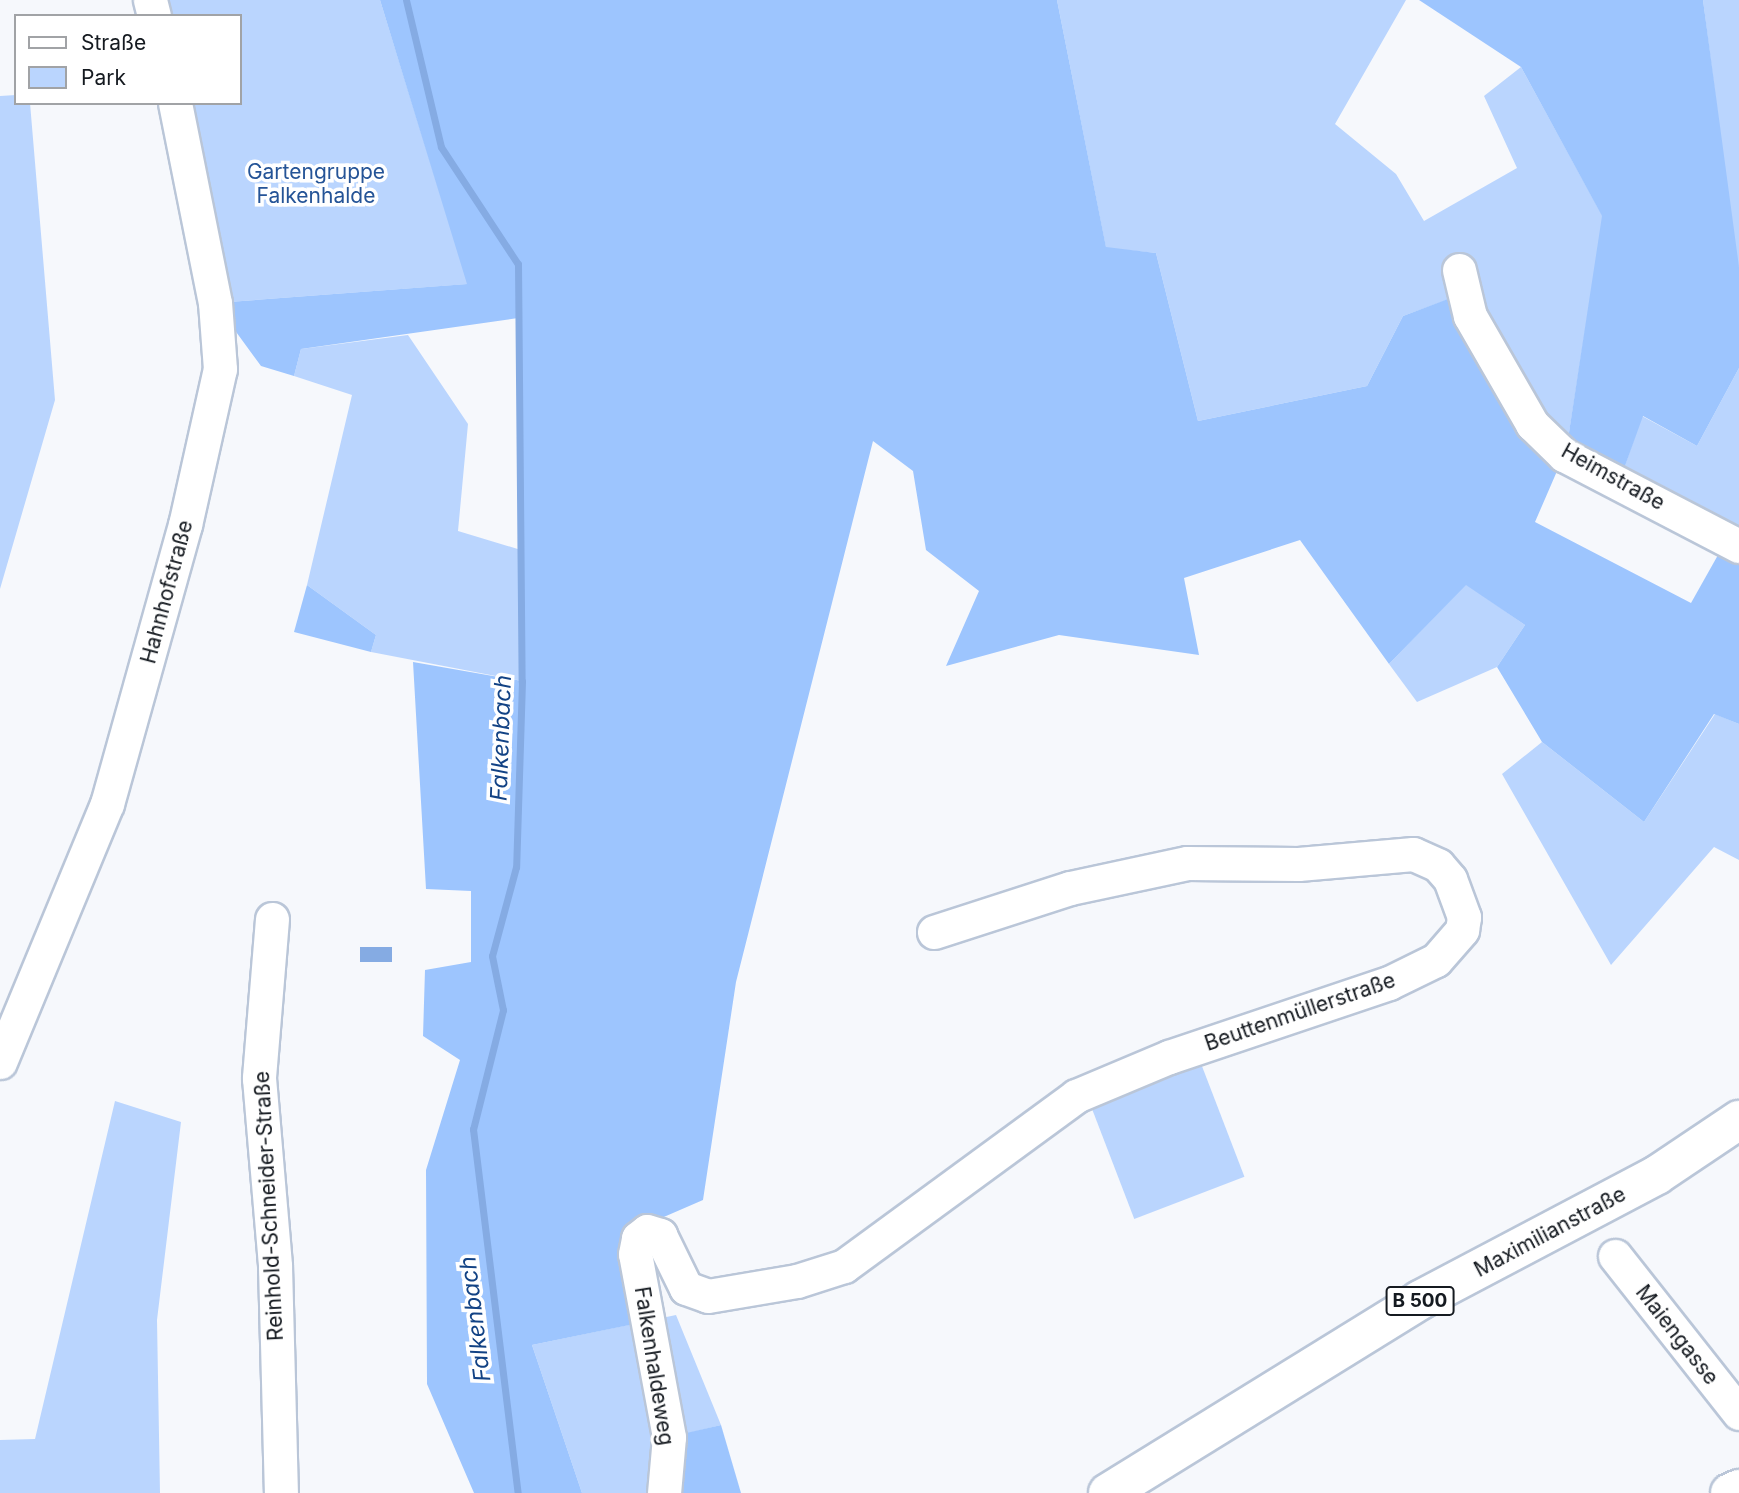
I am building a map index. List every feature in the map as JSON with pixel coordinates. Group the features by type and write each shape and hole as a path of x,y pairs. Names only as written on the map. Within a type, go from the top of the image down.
{"main road":[{"name":"Maximilianstraße","path":"1108,1493 1420,1300 1657,1175 1739,1120"},
{"path":"1730,1493 1739,1489"}],"street":[{"name":"Hahnhofstraße","path":"0,1062 107,804 186,524 220,369 215,303 175,105"},
{"name":"Heimstraße","path":"1459,270 1470,316 1532,424 1564,455 1739,546"},
{"name":"Beuttenmüllerstraße","path":"638,1238 647,1231 660,1235 686,1288 708,1296 796,1281 844,1266 1076,1096 1169,1057 1389,983 1436,960 1462,930 1464,917 1450,879 1438,865 1413,855 1298,864 1187,863 1070,888 934,932"},
{"name":"Reinhold-Schneider-Straße","path":"272,919 258,1078 275,1266 281,1493"},
{"name":"Falkenhaldeweg","path":"638,1238 635,1255 669,1437 664,1493"},
{"name":"Maiengasse","path":"1615,1256 1739,1413"}],"green space":[{"name":"Gartengruppe Falkenhalde","path":"150,0 380,0 468,284 215,303 175,105 242,105 242,14 154,14"},
{"path":"1057,0 1406,0 1335,124 1396,174 1424,221 1517,168 1484,96 1521,67 1603,217 1566,452 1474,290 1403,316 1367,386 1198,421 1156,253 1106,248"},
{"path":"1703,0 1739,0 1739,267 1737,265"},
{"path":"14,95 14,105 30,105 55,400 0,589 0,96"},
{"path":"408,335 468,424 458,531 521,550 522,681 371,652 376,635 307,585 352,395 294,376 301,349"},
{"path":"1739,368 1739,536 1621,477 1642,416 1697,446"},
{"path":"1466,584 1525,625 1497,667 1417,702 1389,664"},
{"path":"1715,714 1739,724 1739,860 1714,847 1611,965 1502,774 1542,742 1644,822"},
{"path":"1200,1061 1244,1177 1134,1219 1090,1103"},
{"path":"115,1101 181,1122 157,1320 160,1493 0,1493 0,1440 35,1439"},
{"path":"676,1315 721,1425 669,1438 683,1493 582,1493 532,1345"}],"shaded area":[{"path":"380,0 1057,0 1106,247 1156,253 1198,421 1367,386 1403,316 1448,299 1525,442 1564,455 1535,522 1691,603 1727,539 1739,548 1739,724 1714,714 1644,822 1542,742 1497,667 1525,625 1466,585 1389,664 1300,540 1184,578 1199,655 1059,635 946,666 979,591 926,550 913,471 873,441 736,982 703,1200 643,1226 644,1322 532,1345 582,1493 474,1493 427,1384 426,1170 460,1060 423,1036 425,970 471,962 471,891 426,889 413,662 522,681 518,318 301,349 294,376 261,366 215,303 467,284"},
{"path":"1419,0 1703,0 1739,267 1739,368 1697,446 1643,416 1621,477 1566,452 1602,216 1521,67"},
{"path":"307,585 376,635 371,652 294,632"},
{"path":"360,947 392,947 392,962 360,962"},
{"path":"721,1425 741,1493 683,1493 669,1437"}],"waterway":[{"name":"Falkenbach","path":"406,0 441,147 518,264 522,681 516,867 492,956 503,1010 473,1129 518,1493"}]}
